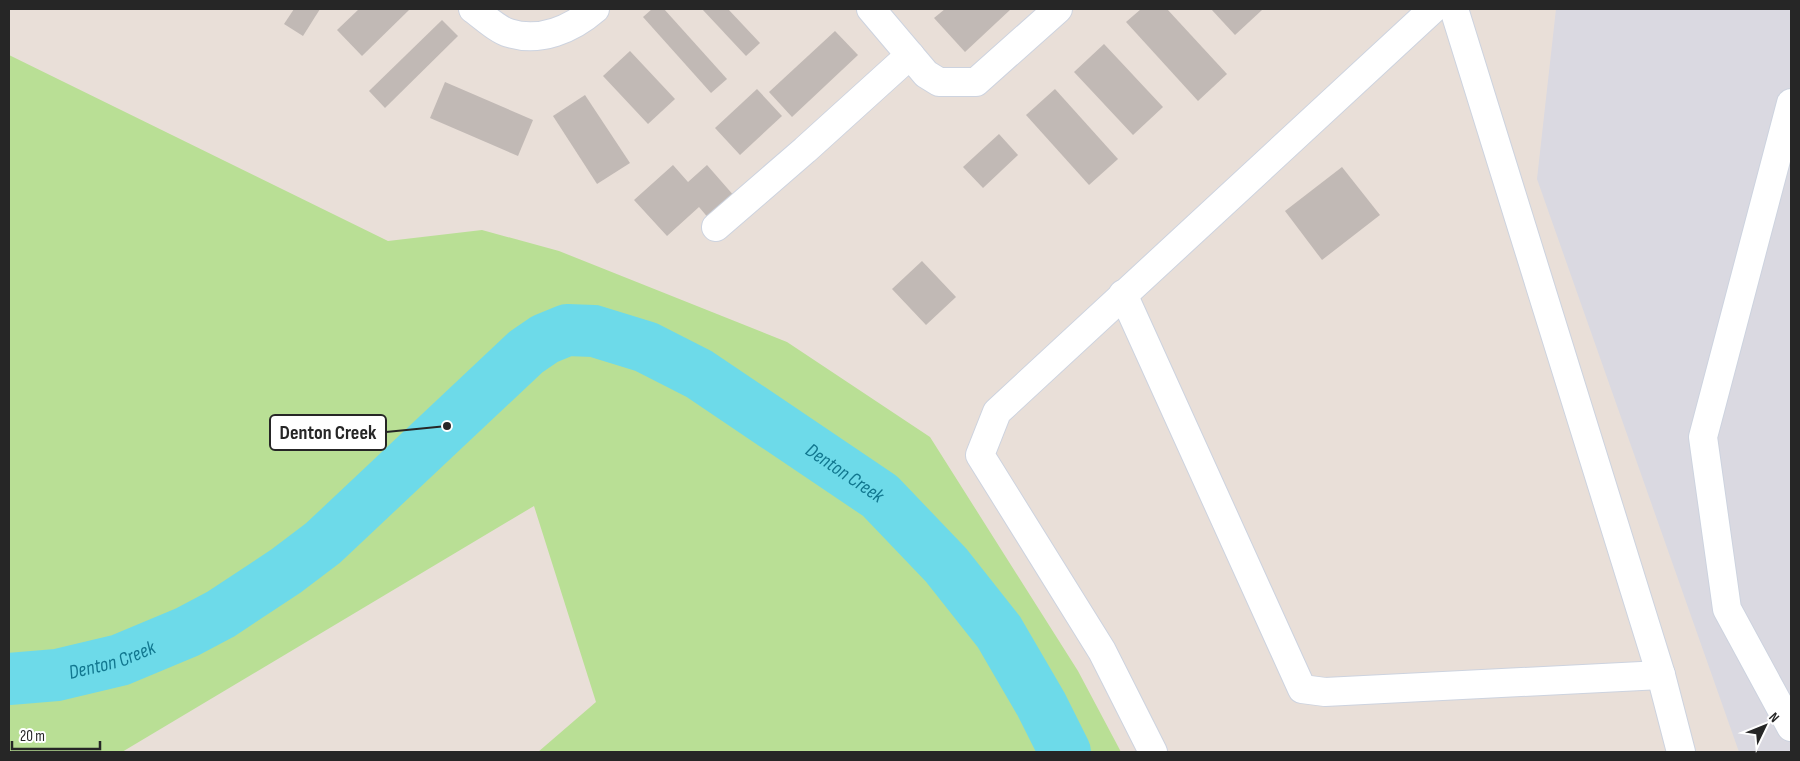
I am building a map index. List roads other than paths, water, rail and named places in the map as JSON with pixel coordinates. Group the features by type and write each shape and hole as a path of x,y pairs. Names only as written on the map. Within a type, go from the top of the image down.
{"street":[{"path":"473,9 507,33 527,37 554,34 584,18 595,9"},
{"path":"871,9 926,74 939,82 976,82 1058,9"},
{"path":"1153,752 1102,651 980,454 997,412 1433,9"},
{"path":"1454,9 1661,675 1681,752"},
{"path":"716,227 910,55"},
{"path":"1791,103 1703,437 1727,609 1791,727"},
{"path":"1123,294 1302,689 1325,692 1661,675"}],"waterway":[{"name":"Denton Creek","path":"9,679 57,675 120,660 187,632 221,614 286,571 323,543 526,352 545,339 567,330 594,331 646,347 699,374 880,496 946,565 999,632 1041,704 1065,752"}],"place":[{"name":"Denton Creek","path":"447,426"}]}
